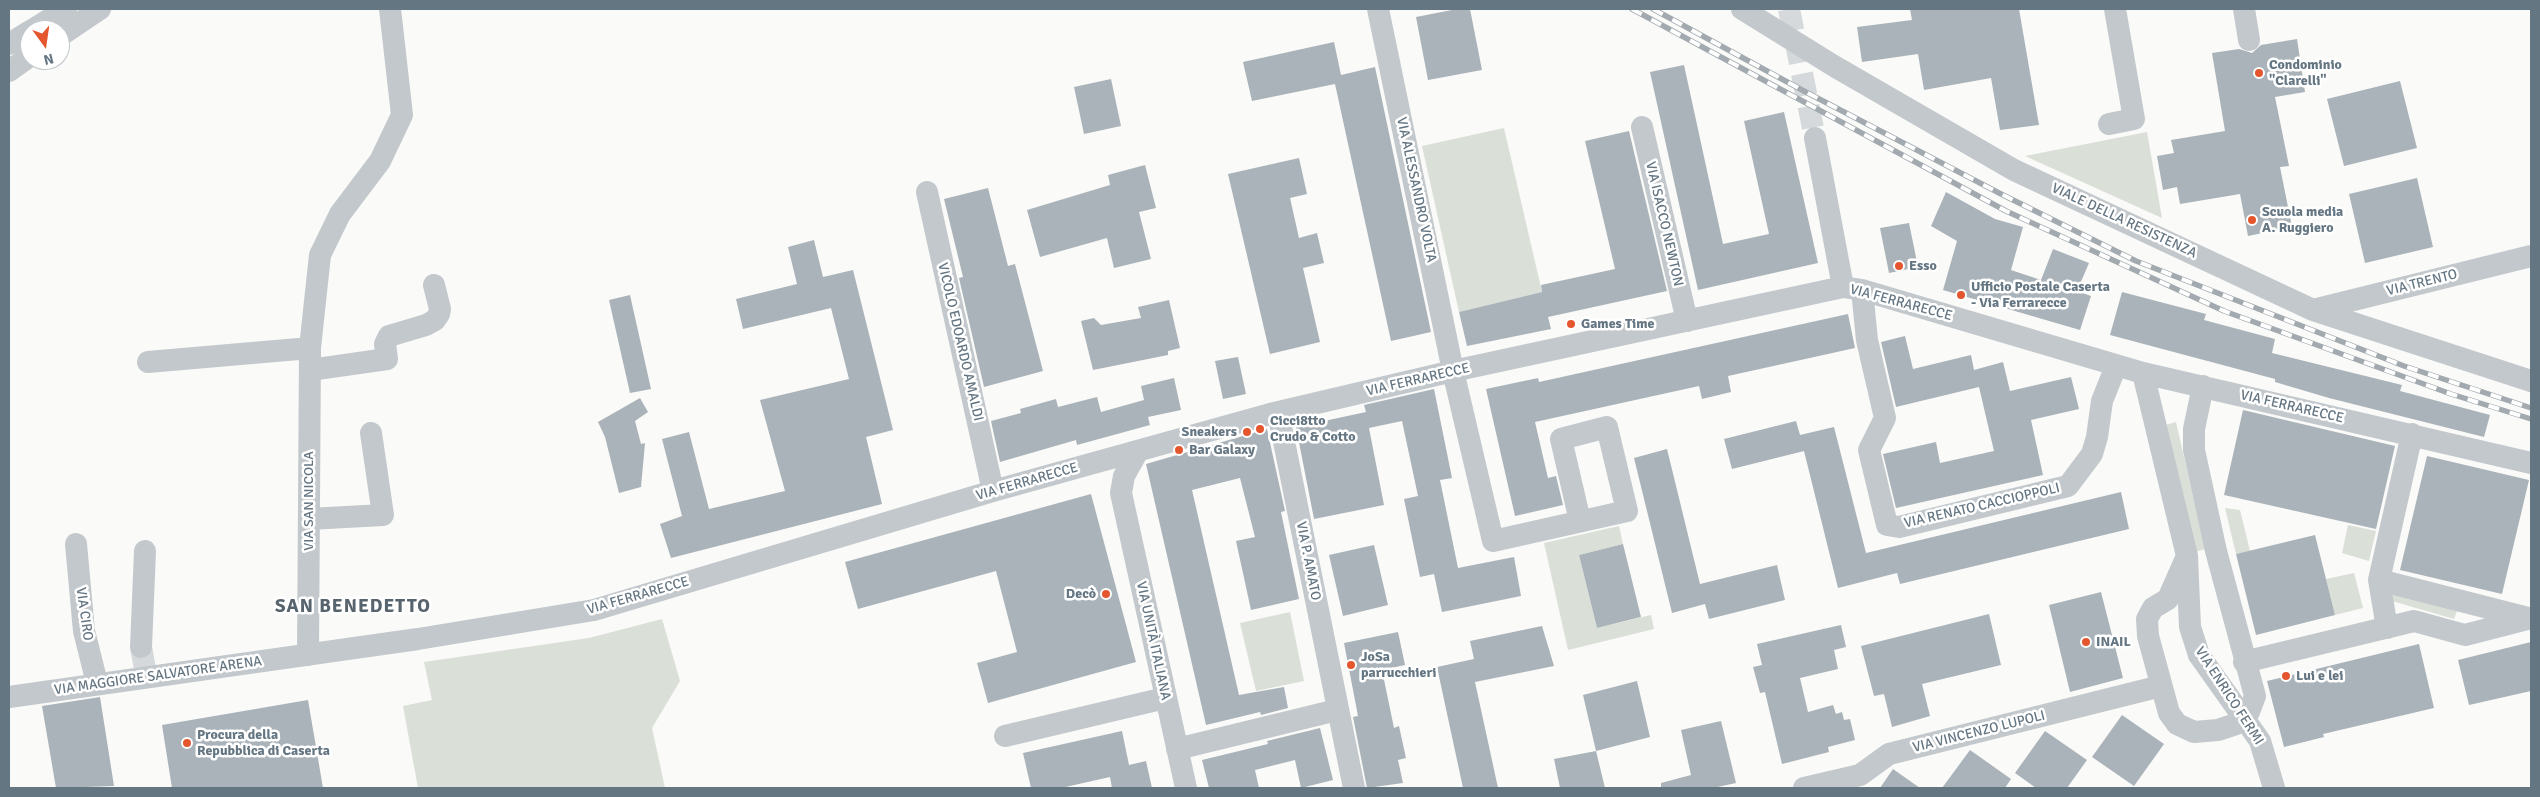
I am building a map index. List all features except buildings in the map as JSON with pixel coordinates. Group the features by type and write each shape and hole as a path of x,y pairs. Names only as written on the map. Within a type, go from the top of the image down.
{"street":[{"path":"48,20 66,9"},
{"path":"70,29 100,9"},
{"name":"VIA SAN NICOLA","path":"308,655 310,348 320,256 340,214 380,161 402,115 390,9"},
{"name":"VIA ALESSANDRO VOLTA","path":"1378,9 1453,371 1493,541 1580,522"},
{"name":"VIALE DELLA RESISTENZA","path":"1742,9 1834,66 2014,170 2313,310 2531,381"},
{"path":"2110,124 2134,119 2115,9"},
{"path":"2244,9 2249,40"},
{"path":"9,44 20,38"},
{"path":"9,71 20,63"},
{"name":"VIA ISACCO NEWTON","path":"1642,127 1687,321"},
{"path":"1816,138 1852,288"},
{"name":"VICOLO EDOARDO AMALDI","path":"927,192 993,491"},
{"name":"VIA TRENTO","path":"2313,310 2531,256"},
{"path":"310,370 387,359 385,344 389,336 426,325 435,320 440,309 434,285"},
{"name":"VIA FERRARECCE","path":"308,655 594,610 993,491 1278,412 1453,371 1852,288 2143,373 2531,463"},
{"name":"VIA RENATO CACCIOPPOLI","path":"1852,288 1867,340 1885,418 1869,450 1887,525 1899,527 2068,486 2092,454 2097,437 2102,401 2116,366"},
{"path":"148,362 310,348"},
{"name":"VIA ENRICO FERMI","path":"2143,373 2187,556 2190,627 2199,655 2260,742 2274,788"},
{"path":"2203,386 2194,429 2194,450 2216,551 2254,696 2249,712 2236,724 2218,730 2194,732 2177,724 2169,713 2148,636 2147,619 2154,608 2168,599 2187,556 2195,561 2202,561 2216,551"},
{"name":"VIA P. AMATO","path":"1278,412 1354,788"},
{"path":"309,519 383,515 371,433"},
{"path":"2387,628 2380,580 2412,434"},
{"name":"VIA UNITÀ ITALIANA","path":"1138,451 1124,476 1121,493 1186,788"},
{"path":"1086,465 1103,474 1121,493"},
{"name":"VIA CIRO","path":"76,544 84,631 97,683"},
{"path":"144,665 145,551"},
{"name":"VIA ENRICO FERMI","path":"2190,603 2216,551"},
{"path":"2380,580 2531,618"},
{"path":"2168,599 2181,610 2190,627"},
{"path":"2244,662 2414,622 2465,635 2531,618"},
{"name":"VIA MAGGIORE SALVATORE ARENA","path":"9,698 97,683 144,665 308,655"},
{"name":"VIA VINCENZO LUPOLI","path":"1804,788 1860,775 1889,754 2161,686"},
{"path":"1005,736 1165,698"},
{"path":"1177,749 1338,710"}],"shaded area":[{"path":"1504,128 1542,292 1459,312 1422,146"},
{"path":"2147,132 2162,218 2025,156"},
{"path":"2176,422 2205,549 2195,552 2165,425"},
{"path":"2225,508 2240,510 2250,551 2236,554"},
{"path":"2348,525 2376,531 2369,561 2342,553"},
{"path":"1619,526 1623,544 1579,555 1597,628 1651,615 1654,629 1568,650 1544,543"},
{"path":"2354,573 2363,608 2335,615 2326,579"},
{"path":"2393,592 2457,611 2454,619 2392,601"},
{"path":"1290,612 1304,681 1256,691 1240,623"},
{"path":"662,619 680,681 652,728 665,788 418,788 403,706 432,700 424,662 589,638"}],"tunnel":[{"path":"1789,9 1815,138"},
{"path":"141,647 145,669"}],"railway":[{"path":"1632,9 2006,211 2224,311 2451,394 2531,419"},
{"path":"1653,9 1802,90 2001,194 2136,261 2404,366 2531,408"}],"place":[{"name":"Condominio \"Clarelli\"","path":"2259,73"},
{"name":"Scuola media A. Ruggiero","path":"2252,220"},
{"name":"Esso","path":"1899,266"},
{"name":"Ufficio Postale Caserta - Via Ferrarecce","path":"1961,295"},
{"name":"Games Time","path":"1571,324"},
{"name":"Cicci8tto Crudo & Cotto","path":"1260,429"},
{"name":"Sneakers","path":"1247,432"},
{"name":"Bar Galaxy","path":"1179,450"},
{"name":"Decò","path":"1106,594"},
{"name":"INAIL","path":"2086,642"},
{"name":"JoSa parrucchieri","path":"1351,665"},
{"name":"Lui e lei","path":"2286,676"},
{"name":"Procura della Repubblica di Caserta","path":"187,743"}],"district":[{"name":"SAN BENEDETTO","path":"353,607"}]}
